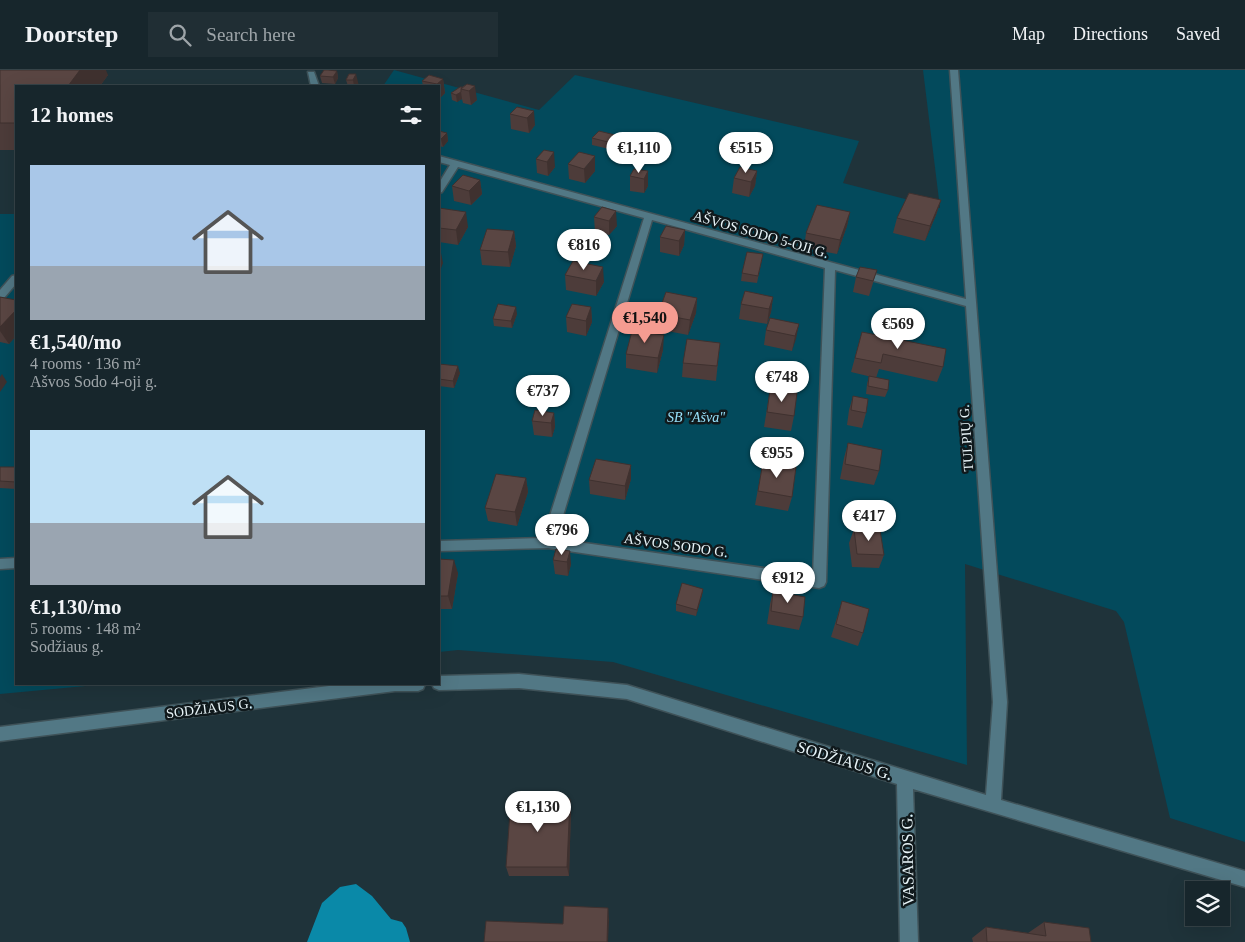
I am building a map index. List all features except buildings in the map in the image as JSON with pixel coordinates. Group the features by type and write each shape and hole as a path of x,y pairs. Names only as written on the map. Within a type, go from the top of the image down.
{"street":[{"name":"TULPIŲ G.","path":"954,70 1000,702 994,805"},
{"path":"311,74 315,85"},
{"name":"AŠVOS SODO 5-OJI G.","path":"440,159 830,266 819,582"},
{"path":"440,188 456,163"},
{"path":"548,543 649,216"},
{"path":"830,266 972,304"},
{"path":"3,298 15,280"},
{"name":"AŠVOS SODO G.","path":"440,546 548,543 819,582"},
{"path":"0,564 15,563"},
{"name":"SODŽIAUS G.","path":"440,683 519,680 627,692 905,779 1245,879"},
{"name":"SODŽIAUS G.","path":"0,734 387,685"},
{"name":"VASAROS G.","path":"905,779 909,942"}],"green space":[{"name":"SB \"Ašva\"","path":"394,70 539,110 575,75 859,141 843,183 940,208 923,70 1245,70 1245,842 1170,818 1124,622 1116,611 965,564 967,765 613,662 458,650 440,652 440,85 384,85"},
{"path":"0,214 15,214 15,685 96,685 0,694"}],"shaded area":[{"path":"356,884 372,896 391,919 402,922 410,942 307,942 322,903 340,887"}]}
